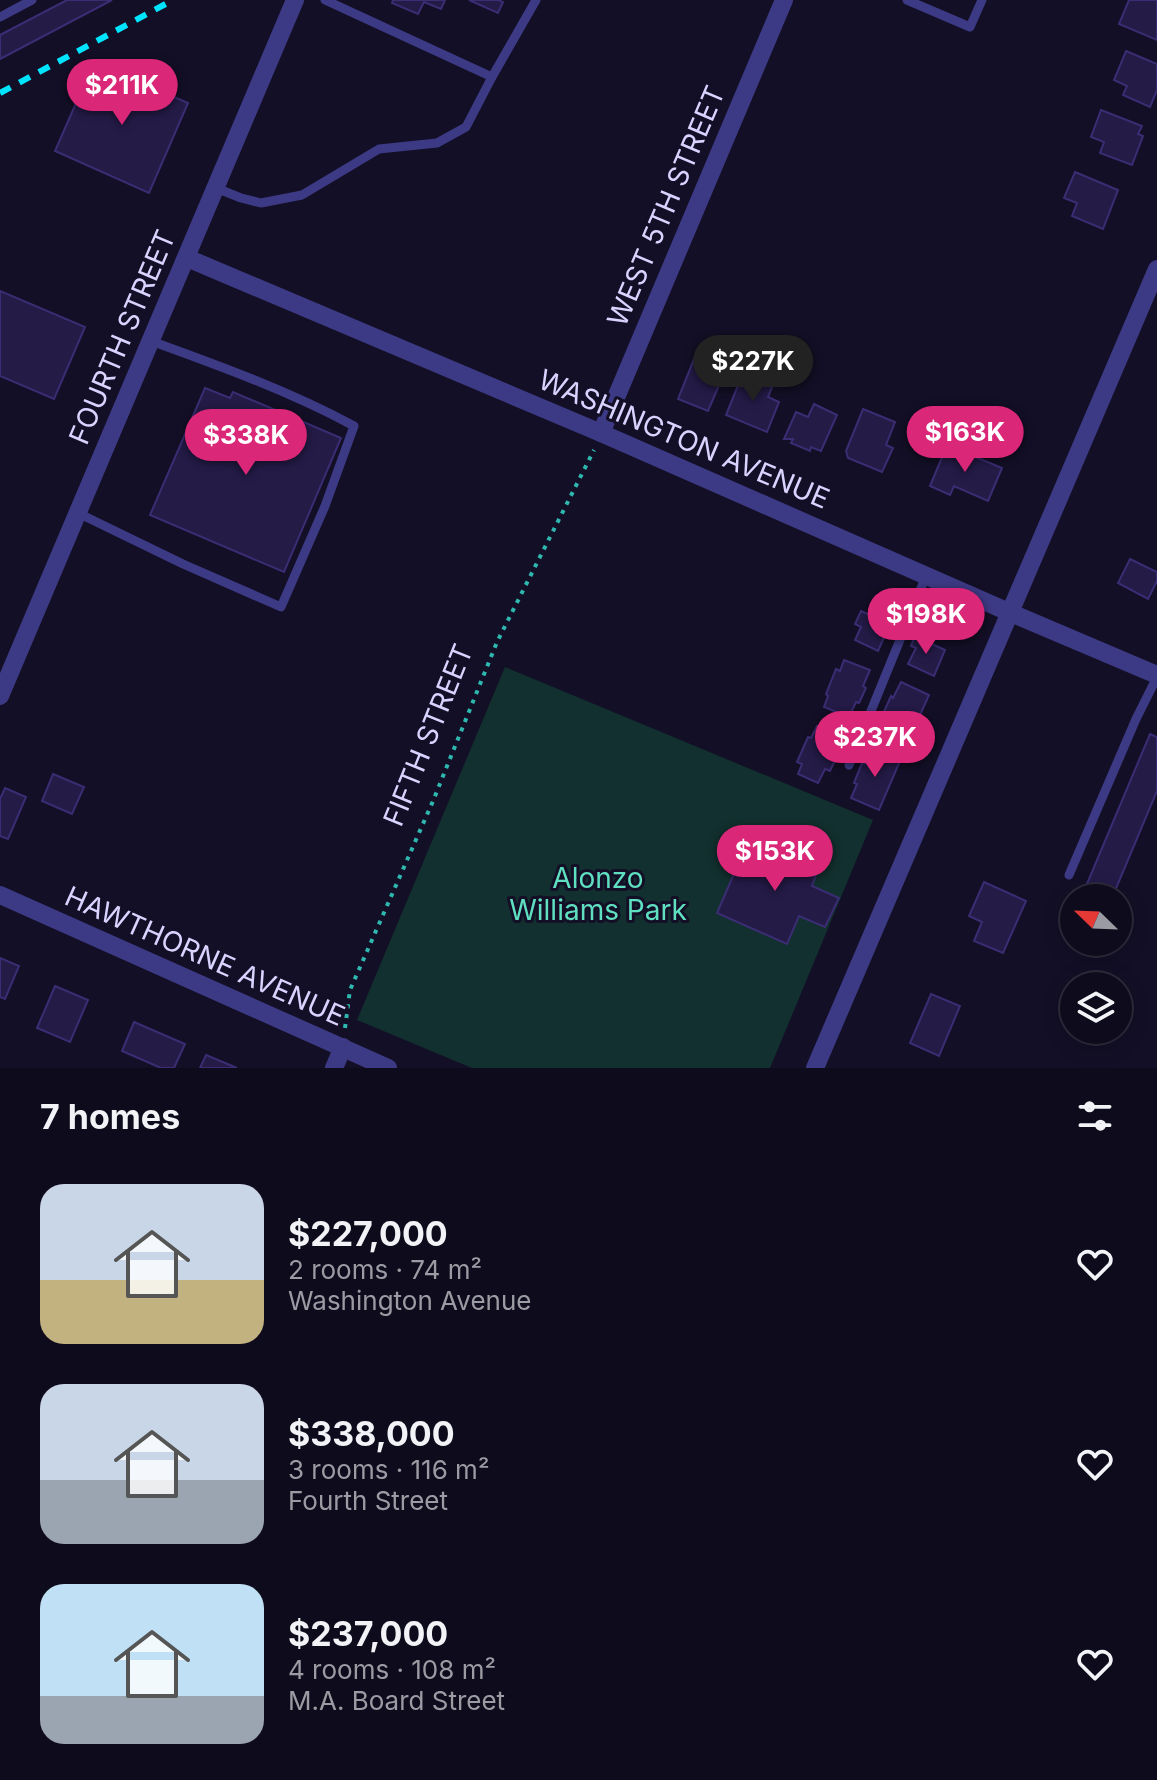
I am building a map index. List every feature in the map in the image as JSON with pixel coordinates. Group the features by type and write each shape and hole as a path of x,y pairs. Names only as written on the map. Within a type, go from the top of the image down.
{"street":[{"name":"FOURTH STREET","path":"0,696 295,0"},
{"name":"WEST 5TH STREET","path":"601,433 784,0"},
{"name":"WASHINGTON AVENUE","path":"187,258 601,433 1157,676"},
{"path":"815,1068 1157,269"},
{"name":"HAWTHORNE AVENUE","path":"0,895 388,1068"},
{"path":"334,1068 343,1047"}],"lane":[{"path":"1,15 32,0"},
{"path":"325,0 492,77"},
{"path":"216,188 261,203 302,195 379,149 437,143 466,127 536,0"},
{"path":"907,0 970,27 982,0"},
{"path":"78,513 281,607 319,521 354,426 232,370 151,341"},
{"path":"849,765 926,576"},
{"path":"1069,875 1157,676"}],"path":[{"name":"FIFTH STREET","path":"343,1047 350,990 433,801 497,642 601,433"}],"green space":[{"name":"Alonzo Williams Park","path":"505,667 873,820 770,1068 472,1068 357,1020"}],"building":[{"path":"67,0 112,0 0,59 0,35"},
{"path":"393,0 445,0 441,9 424,2 418,14 392,3"},
{"path":"469,0 498,0 503,2 498,13"},
{"path":"1129,0 1157,0 1157,40 1119,24"},
{"path":"1126,51 1157,64 1157,90 1150,107 1123,95 1127,86 1114,80"},
{"path":"94,62 188,103 149,193 55,151"},
{"path":"1101,110 1142,126 1138,134 1143,136 1132,165 1100,153 1104,142 1091,137"},
{"path":"1075,172 1118,190 1103,229 1072,216 1077,203 1064,198"},
{"path":"0,291 85,327 54,399 0,376"},
{"path":"696,354 727,367 708,411 678,399"},
{"path":"743,373 773,385 768,397 779,402 767,432 726,415"},
{"path":"205,388 230,398 233,392 341,438 284,572 150,515"},
{"path":"814,404 837,415 821,451 811,447 810,451 791,443 793,439 784,439 796,412 808,417"},
{"path":"863,409 895,422 886,445 893,448 882,472 848,458 846,451"},
{"path":"947,445 1002,468 988,501 954,486 950,495 930,486"},
{"path":"1130,559 1157,572 1157,581 1148,599 1118,583"},
{"path":"861,611 893,626 889,635 886,633 878,651 855,640 861,627 855,624"},
{"path":"915,636 945,650 934,676 908,664 916,648 911,646"},
{"path":"844,660 870,670 863,686 866,688 849,717 824,707 836,669 840,671"},
{"path":"901,682 929,695 912,733 908,731 903,743 880,733 886,718 882,716"},
{"path":"817,726 841,737 830,771 825,769 818,783 798,774 802,764 797,762 808,737 811,738"},
{"path":"1150,734 1157,737 1157,791 1118,884 1087,884"},
{"path":"871,749 900,761 879,810 851,798 862,763 865,764"},
{"path":"53,774 84,787 72,814 42,801"},
{"path":"5,788 26,797 8,839 0,836 0,799"},
{"path":"749,839 818,869 812,886 839,898 825,927 799,916 787,944 717,913"},
{"path":"984,882 1026,901 1003,953 974,941 982,922 969,916"},
{"path":"0,958 19,966 5,999 0,997"},
{"path":"55,986 88,1000 70,1042 37,1028"},
{"path":"931,994 960,1006 939,1056 910,1043"},
{"path":"134,1022 185,1044 174,1068 161,1068 122,1051"},
{"path":"206,1055 237,1068 200,1068"}],"railway":[{"path":"0,93 173,0"}]}
